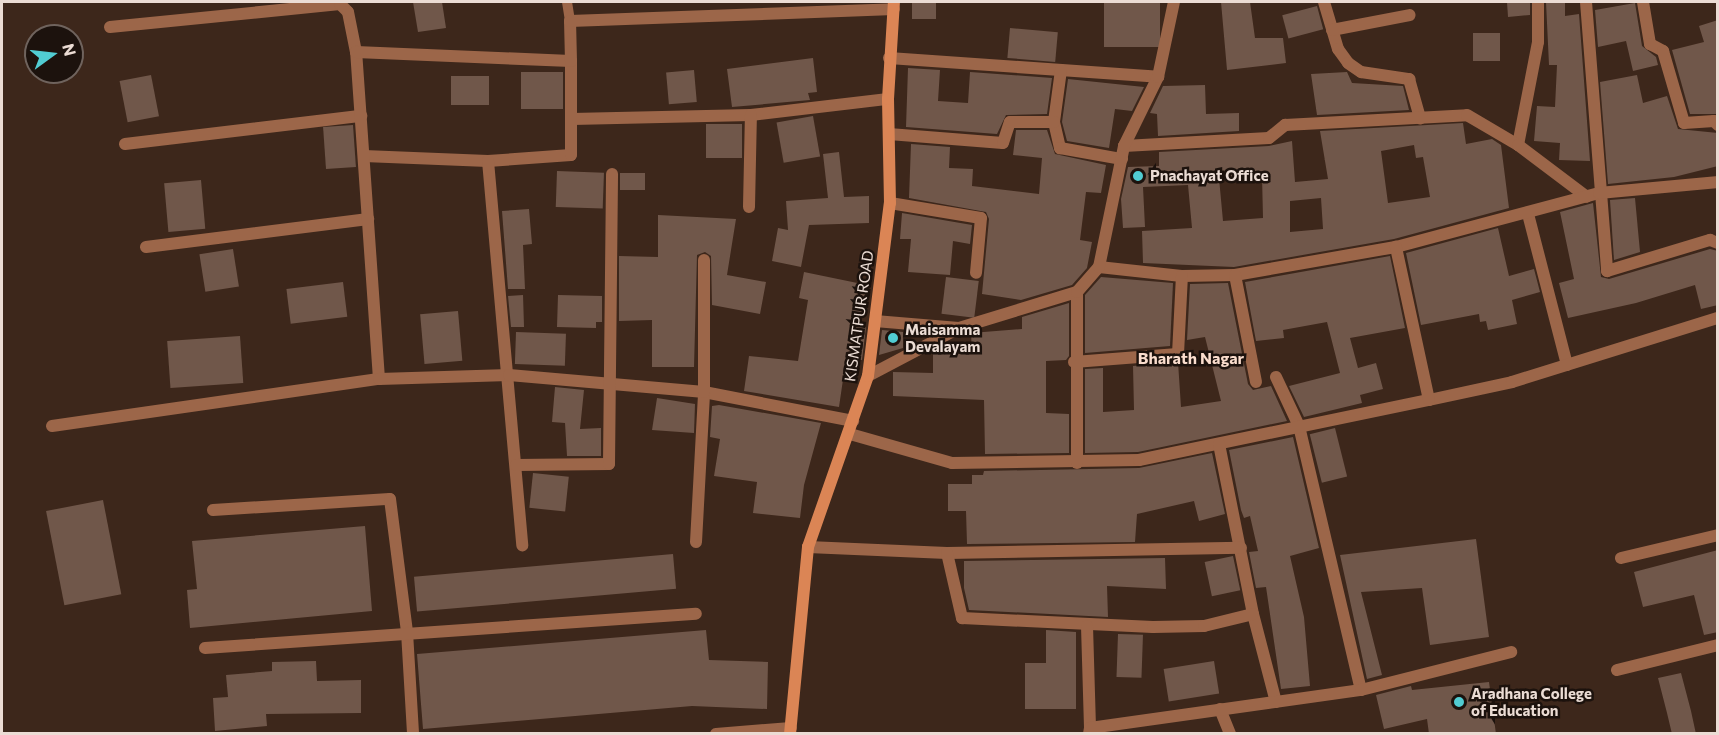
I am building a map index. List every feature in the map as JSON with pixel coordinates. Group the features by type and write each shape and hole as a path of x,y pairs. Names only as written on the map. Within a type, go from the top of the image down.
{"street":[{"path":"868,376 958,328 1077,292 1099,267 1123,153 1158,77 1174,2"},
{"path":"1324,2 1338,49 1361,72 1408,79 1420,118"},
{"path":"1518,145 1538,42 1538,2"},
{"path":"1586,2 1593,195 1607,271 1710,240 1718,243"},
{"path":"1643,2 1650,44 1663,51 1684,123 1714,122 1718,125"},
{"path":"110,27 340,3 348,12 357,52 380,379"},
{"path":"364,156 488,161 571,155 570,21 894,5"},
{"name":"KISMATPUR ROAD","path":"790,731 808,547 850,434 868,376 890,203 888,99 894,5"},
{"path":"1332,30 1410,15"},
{"path":"357,52 571,61"},
{"path":"889,58 1158,77"},
{"path":"1061,70 1054,122 1060,148 1123,153 1269,138 1285,125 1467,115 1518,145 1593,195"},
{"path":"572,119 751,115 888,99"},
{"path":"749,207 751,115"},
{"path":"125,144 361,116"},
{"path":"889,134 1003,142 1010,122 1054,122"},
{"path":"488,161 509,375 522,545"},
{"path":"516,465 609,464 612,386 612,174"},
{"path":"1099,267 1182,276 1235,275 1396,247 1593,195 1718,182"},
{"path":"890,203 981,218 976,273"},
{"path":"1527,214 1567,365"},
{"path":"146,247 368,219"},
{"path":"1396,247 1429,400"},
{"path":"696,542 704,392 704,260"},
{"path":"1235,275 1256,382"},
{"path":"1074,362 1178,354 1182,276"},
{"path":"1077,292 1074,362 1077,463"},
{"path":"850,434 952,463 1077,463 1138,460 1429,400 1567,365 1718,318"},
{"path":"874,321 958,328"},
{"path":"52,426 380,379 509,375 612,386 704,392 853,421"},
{"path":"1276,376 1299,426 1361,690"},
{"path":"1219,444 1253,614 1276,702"},
{"path":"213,510 390,499 407,632 414,734"},
{"path":"1621,558 1718,535"},
{"path":"808,547 947,553 1241,548"},
{"path":"947,553 962,618 1087,626 1204,626 1253,614"},
{"path":"205,648 407,632 696,614"},
{"path":"1087,626 1089,731 1361,690 1511,652"},
{"path":"1617,670 1718,645"},
{"path":"1220,710 1230,734"},
{"path":"716,734 790,731"}],"lane":[{"path":"567,2 570,21"}],"building":[{"path":"413,2 442,2 446,28 418,32"},
{"path":"912,2 936,2 936,19 912,19"},
{"path":"1104,2 1160,2 1160,47 1104,47"},
{"path":"1221,2 1250,2 1255,38 1283,38 1286,63 1227,70"},
{"path":"1507,2 1530,2 1530,15 1508,17"},
{"path":"1546,2 1565,2 1565,16 1579,14 1590,161 1559,160 1560,143 1534,141 1537,106 1555,107 1557,65 1549,65"},
{"path":"1635,3 1642,46 1656,57 1658,65 1633,71 1626,41 1598,47 1595,10"},
{"path":"1317,6 1323,29 1288,38 1282,15"},
{"path":"1718,20 1718,114 1690,114 1672,50 1704,42 1699,26"},
{"path":"1010,28 1058,32 1055,62 1007,58"},
{"path":"1473,33 1500,33 1500,61 1473,61"},
{"path":"813,58 817,92 808,93 810,100 732,107 727,69"},
{"path":"908,68 940,70 938,101 968,103 970,72 1052,78 1047,114 1006,115 997,134 906,127"},
{"path":"694,70 697,102 669,104 666,72"},
{"path":"521,72 563,72 563,109 521,109"},
{"path":"1347,72 1352,83 1403,86 1409,110 1317,115 1311,74"},
{"path":"151,75 159,116 128,122 120,81"},
{"path":"1637,75 1643,103 1667,96 1678,129 1718,133 1718,166 1674,177 1608,184 1600,82"},
{"path":"451,76 489,76 489,105 451,105"},
{"path":"1068,79 1144,87 1132,111 1115,109 1109,148 1067,141 1062,122"},
{"path":"1205,85 1206,114 1239,113 1239,131 1158,136 1157,114 1150,113 1163,86"},
{"path":"813,116 820,156 784,163 777,122"},
{"path":"1463,123 1466,144 1492,139 1501,145 1509,208 1394,239 1234,267 1143,263 1142,231 1192,228 1188,185 1143,187 1145,227 1123,228 1121,199 1128,167 1159,166 1159,152 1269,146 1292,141 1295,182 1328,179 1320,131","holes":["1414,145 1416,158 1423,157 1430,197 1388,203 1381,151","1262,176 1263,218 1223,221 1219,178","1321,198 1323,229 1290,232 1290,201"]},
{"path":"706,124 742,124 742,158 706,158"},
{"path":"353,125 356,167 326,169 323,127"},
{"path":"1016,130 1047,130 1055,154 1106,165 1101,193 1086,192 1080,240 1092,242 1087,268 1072,285 1021,300 982,294 989,219 986,212 909,198 911,144 950,147 949,168 973,169 972,186 1039,194 1042,158 1013,155"},
{"path":"839,152 844,197 869,196 869,223 809,225 801,267 772,261 778,228 788,230 786,201 828,198 823,154"},
{"path":"557,171 604,173 603,209 556,207"},
{"path":"620,173 645,173 645,190 620,190"},
{"path":"201,180 205,229 168,232 164,183"},
{"path":"1635,198 1640,252 1614,260 1610,200"},
{"path":"1593,203 1601,277 1609,279 1710,249 1718,251 1718,305 1701,309 1695,285 1636,303 1568,318 1559,283 1574,279 1560,212"},
{"path":"529,209 532,244 523,245 525,289 508,289 502,211"},
{"path":"902,213 972,225 970,244 953,241 950,275 908,272 911,239 900,239"},
{"path":"658,215 736,219 727,275 766,282 760,314 712,305 711,256 705,252 697,255 694,367 652,367 652,320 619,321 619,256 658,257"},
{"path":"1498,228 1509,276 1534,269 1540,292 1512,300 1517,324 1488,330 1486,321 1480,322 1479,314 1421,325 1406,253"},
{"path":"233,249 239,287 205,292 199,254"},
{"path":"1390,256 1405,328 1350,338 1358,368 1376,363 1383,389 1360,395 1362,403 1304,417 1289,386 1340,373 1327,322 1283,330 1284,338 1256,341 1245,282"},
{"path":"804,272 867,285 859,327 866,327 862,360 846,359 839,407 744,391 749,356 798,361 808,300 799,298"},
{"path":"946,277 979,281 974,318 941,314"},
{"path":"1101,277 1173,283 1170,346 1085,353 1085,295"},
{"path":"343,282 347,317 291,324 286,289"},
{"path":"1228,283 1248,384 1253,390 1271,386 1287,421 1138,452 1085,453 1085,369 1103,368 1103,412 1134,410 1133,366 1178,362 1181,407 1221,401 1205,337 1187,340 1190,284"},
{"path":"523,295 524,327 511,327 508,296"},
{"path":"558,295 602,296 602,322 596,322 596,328 557,327"},
{"path":"1069,303 1069,356 1066,360 1046,361 1046,413 1069,414 1069,453 985,454 984,400 893,396 893,372 933,373 933,354 972,354 971,333 1022,329 1022,317"},
{"path":"458,311 462,361 425,364 420,314"},
{"name":"Maisamma Devalayam","path":"882,330 903,332 903,348 879,355"},
{"path":"516,332 566,334 565,366 515,364"},
{"path":"240,336 243,383 170,388 167,341"},
{"path":"555,387 584,390 580,429 601,428 601,456 567,456 565,423 552,422"},
{"path":"657,398 695,404 694,433 652,430"},
{"path":"719,405 821,423 804,485 800,518 753,513 757,482 714,476 720,439 710,437 712,406"},
{"path":"1335,428 1347,477 1322,483 1310,434"},
{"path":"1293,437 1319,548 1290,556 1304,617 1310,686 1281,689 1266,587 1256,588 1249,552 1258,551 1250,516 1244,518 1241,510 1229,450"},
{"path":"1212,453 1225,514 1199,521 1194,501 1137,514 1135,542 967,544 966,511 948,511 948,484 972,484 972,475 983,475 984,471 1139,468"},
{"path":"533,473 569,477 565,512 529,508"},
{"path":"103,500 121,594 64,605 46,511"},
{"path":"365,526 372,611 190,628 187,590 197,589 192,541"},
{"path":"1476,539 1489,637 1430,645 1422,588 1361,592 1382,675 1367,679 1340,555"},
{"path":"1718,550 1718,632 1704,635 1694,595 1643,607 1634,572"},
{"path":"673,554 676,589 417,612 414,577"},
{"path":"1233,556 1240,590 1212,596 1205,562"},
{"path":"1165,558 1166,589 1107,586 1108,617 969,610 964,588 964,561"},
{"path":"706,630 709,660 768,662 767,709 692,706 423,729 417,654"},
{"path":"1046,630 1076,632 1076,709 1025,709 1025,663 1046,663"},
{"path":"1118,634 1143,635 1141,678 1116,677"},
{"path":"316,661 317,681 361,680 361,713 266,714 267,726 215,731 213,698 228,697 226,675 272,671 272,662"},
{"path":"1214,661 1219,694 1169,702 1164,669"},
{"path":"1681,673 1696,734 1672,734 1658,678"},
{"name":"Aradhana College of Education","path":"1489,682 1496,734 1429,734 1427,719 1384,729 1376,695 1411,686 1412,690"}],"place":[{"name":"Pnachayat Office","path":"1138,176"},
{"name":"Maisamma Devalayam","path":"893,338"},
{"name":"Aradhana College of Education","path":"1459,702"}],"district":[{"name":"Bharath Nagar","path":"1191,358"}]}
